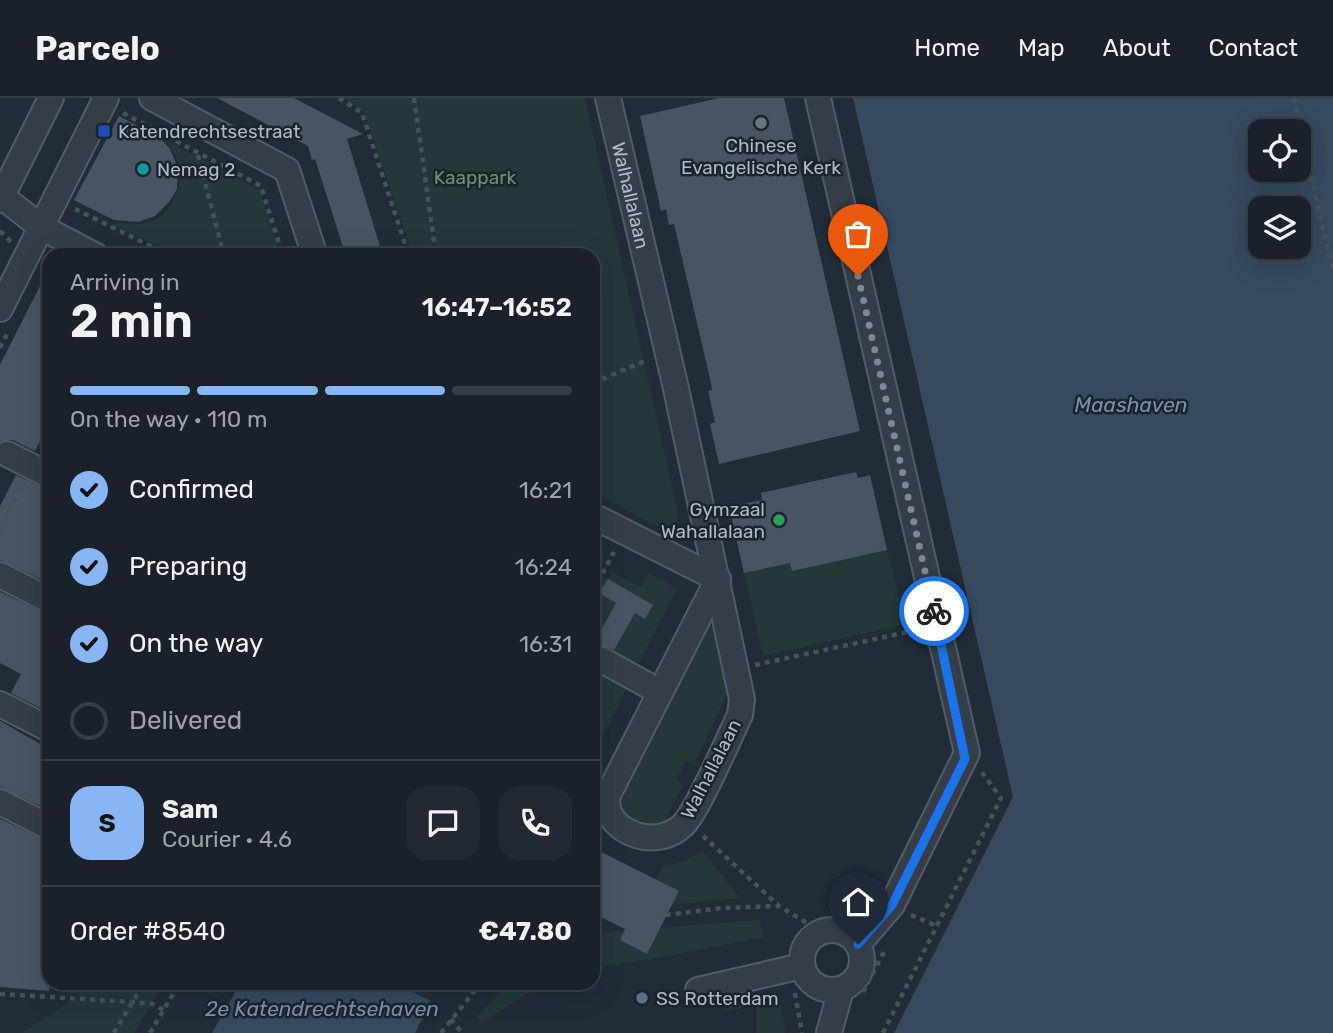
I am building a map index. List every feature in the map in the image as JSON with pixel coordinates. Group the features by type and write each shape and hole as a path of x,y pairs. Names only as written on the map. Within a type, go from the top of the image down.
{"street":[{"path":"51,98 1,197 40,227 81,248"},
{"path":"152,98 287,170 311,248"},
{"name":"Walhallalaan","path":"608,98 718,579 741,693 740,715 687,821 664,836 644,837 600,814 615,777 718,579"},
{"path":"818,98 967,753 892,905 858,944"},
{"path":"0,309 40,227 113,104"},
{"path":"7,454 42,472"},
{"path":"600,520 718,579"},
{"path":"0,575 42,596"},
{"path":"600,659 660,692"},
{"path":"0,705 42,726"},
{"path":"0,802 42,823"},
{"path":"841,930 858,944 862,961 856,978 841,989 831,990 812,983 802,966 804,945 820,931 841,930"},
{"path":"709,988 802,966"},
{"path":"829,1033 841,989"}],"path":[{"path":"339,98 362,113 406,248"},
{"path":"414,98 435,248"},
{"path":"1294,98 1333,274"},
{"path":"113,104 198,154 261,186 280,248"},
{"path":"198,154 222,248"},
{"path":"75,209 155,248"},
{"path":"600,380 650,359"},
{"path":"600,578 615,550"},
{"path":"736,668 937,626"},
{"path":"883,1033 1001,798 967,753"},
{"path":"687,821 779,906 820,931"},
{"path":"656,916 723,908 779,906"},
{"path":"904,912 937,926"},
{"path":"114,1033 139,990"},
{"path":"150,1033 166,1011 176,990"},
{"path":"442,1033 475,990"},
{"path":"795,993 802,1033"},
{"path":"0,994 153,1004 166,1011"},
{"path":"451,1019 462,1033"}],"green space":[{"name":"Kaappark","path":"344,98 585,98 678,514 676,527 665,530 600,496 600,248 411,248 364,111"},
{"path":"162,138 260,191 278,248 162,248 114,225 146,223 164,213 176,196 179,186 179,166"},
{"path":"885,541 906,624 763,656 744,573"},
{"path":"612,572 641,587 649,573 677,588 600,741 600,574 607,579"},
{"path":"710,626 716,632 728,692 694,764 686,760 676,780 683,785 661,828 643,828 623,814 619,797 706,627"},
{"path":"701,850 740,898 644,907 663,866 686,861"},
{"path":"760,920 764,937 652,959 600,966 600,932"},
{"path":"160,990 134,1033 21,1033 80,995 62,992"},
{"path":"503,990 532,990 482,1023 477,1017"},
{"path":"779,995 786,1033 757,1033 757,1005 726,1011 725,1007"}],"water":[{"name":"Maashaven","path":"853,98 1333,98 1333,1033 894,1033 1013,797"},
{"name":"2e Katendrechtsehaven","path":"237,990 408,990 431,1001 415,1033 212,1033"}],"building":[{"path":"217,98 294,98 363,134 347,139 381,248 343,248 315,159 312,160 308,146"},
{"path":"719,98 784,98 860,431 719,464 710,424 715,422 708,391 712,390 711,383 674,224 669,225 666,209 661,211 640,116"},
{"name":"Nemag 2","path":"119,116 160,138 170,149 178,168 177,189 170,201 155,216 138,222 114,220 74,200"},
{"path":"42,282 42,438 35,451 13,440 0,441 0,365"},
{"path":"856,472 858,478 870,475 887,550 792,571 790,563 744,573 729,507 762,500 761,493"},
{"path":"16,475 42,487 42,580 0,560 0,506"},
{"path":"608,579 653,605 645,619 635,613 614,650 600,644 600,632 616,603 600,591"},
{"path":"0,592 42,612 42,709 11,693 21,674 0,663"},
{"path":"0,721 42,745 42,807 0,787"},
{"path":"0,819 42,839 42,990 49,991 0,987"},
{"path":"600,852 679,891 647,954 620,940 625,929 600,916"}],"way so far":[{"path":"858,276 934,611"}],"place":[{"name":"Chinese Evangelische Kerk","path":"761,123"},
{"name":"Katendrechtsestraat","path":"104,131"},
{"name":"Nemag 2","path":"143,169"},
{"name":"Gymzaal Wahallalaan","path":"779,520"},
{"name":"SS Rotterdam","path":"642,998"}],"route":[{"path":"858,944 892,905 967,753 934,611"}]}
